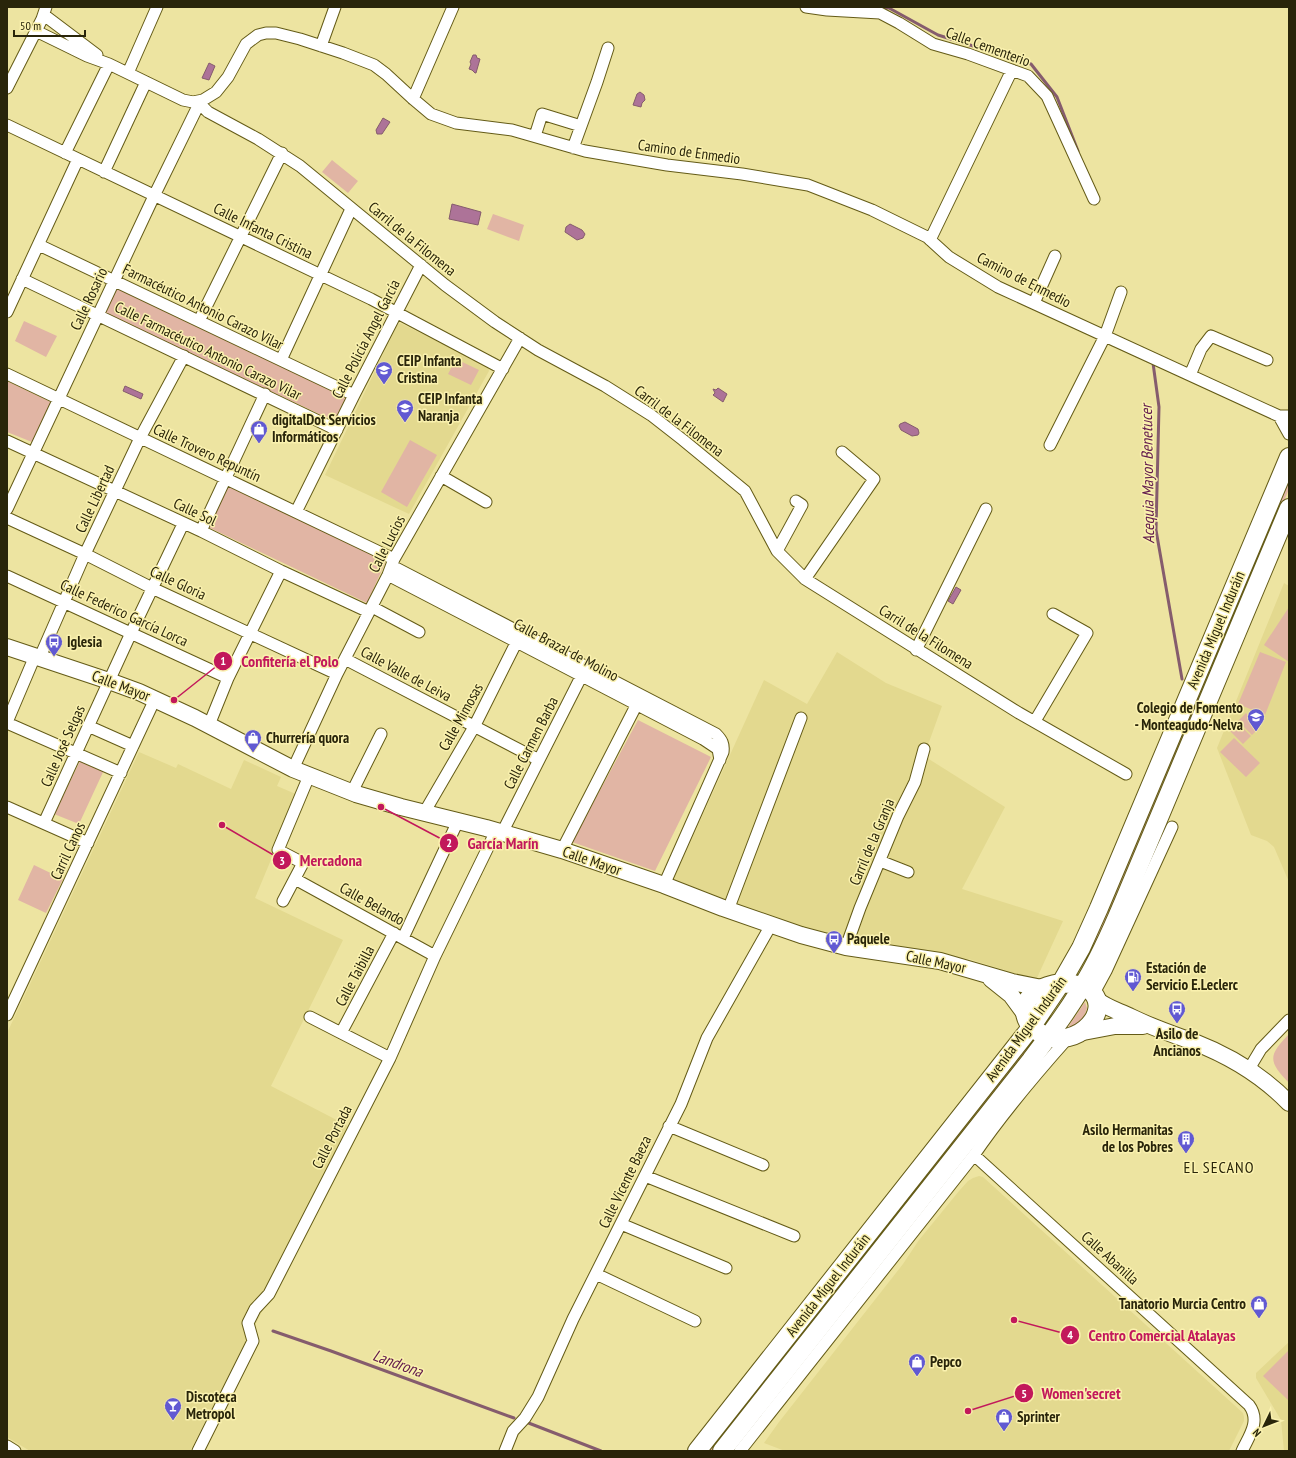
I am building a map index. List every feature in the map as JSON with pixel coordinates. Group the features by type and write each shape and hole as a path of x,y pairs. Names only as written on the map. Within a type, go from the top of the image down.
{"main road":[{"name":"Avenida Miguel Induráin","path":"697,1451 1028,1020 1061,983 1081,948 1099,908 1289,457"},
{"name":"Avenida Miguel Induráin","path":"722,1451 1049,1036 1091,993 1099,957 1126,897 1289,508"},
{"name":"Calle Mayor","path":"7,647 109,681 155,699 209,725 292,769 352,792 562,850 664,885 728,910 801,935 846,947 940,961 1032,987 1042,988"},
{"name":"Calle Mayor","path":"983,974 1007,991 1028,1020"},
{"path":"1149,1026 1116,1026 1057,1039 1049,1036 1028,1020 1026,1004 1033,994 1042,988 1061,983 1091,993 1109,1009 1215,1051 1249,1069 1289,1103"},
{"path":"1073,1036 1088,1026 1094,1019 1098,1007 1091,993"}],"street":[{"path":"128,74 157,7"},
{"path":"321,46 335,7"},
{"path":"413,100 452,7"},
{"name":"Calle Cementerio","path":"806,7 827,10 880,13 900,23 933,44 968,54 1028,76 1047,96 1094,199"},
{"path":"7,88 45,11 109,64"},
{"path":"36,31 183,100 199,103"},
{"name":"Camino de Enmedio","path":"199,103 209,98 223,85 246,44 258,35 276,33 300,39 374,65 431,114 456,123 512,130 585,151 667,165 742,174 808,185 872,210 930,240 949,256 998,287 1190,375 1284,416 1289,434"},
{"path":"574,148 608,48"},
{"path":"65,153 109,64"},
{"path":"930,240 1012,70"},
{"path":"104,172 146,82"},
{"name":"Carril de la Filomena","path":"199,103 208,112 282,153 300,166 351,209 495,322 538,350 605,386 651,415 683,440 745,490 777,551 805,580 885,628 916,650 1126,774"},
{"name":"Calle Rosario","path":"7,509 199,103"},
{"path":"535,136 542,114 581,126"},
{"name":"Calle Infanta Cristina","path":"7,125 320,275 503,369"},
{"path":"199,321 282,153"},
{"path":"8,308 39,245 78,159"},
{"path":"281,360 351,209"},
{"name":"Farmacéutico Antonio Carazo Vilar","path":"39,245 354,395"},
{"path":"1034,303 1055,256"},
{"name":"Calle Policía Angel García","path":"296,512 421,265"},
{"name":"Calle Farmacéutico Antonio Carazo Vilar","path":"22,279 265,394 337,430"},
{"path":"1050,445 1105,336 1121,292"},
{"path":"1190,375 1201,349 1211,336 1267,360"},
{"name":"Calle Lucios","path":"292,769 337,674 391,567 520,338"},
{"name":"Calle Libertad","path":"7,722 140,438 184,356"},
{"name":"Calle Trovero Repuntín","path":"7,374 296,512 519,638 639,700 716,734 723,742 724,747 720,760 664,885"},
{"path":"201,531 265,394"},
{"name":"Calle Sol","path":"7,441 183,524 201,531 281,571 371,609 419,632"},
{"path":"805,580 874,479 842,452"},
{"path":"441,476 486,502"},
{"path":"777,551 802,505 796,501"},
{"path":"916,650 986,509"},
{"name":"Calle Gloria","path":"7,518 85,554 152,588 337,674"},
{"name":"Calle José Selgas","path":"44,823 130,633 183,524"},
{"path":"209,725 228,678 249,633 281,571"},
{"name":"Calle Federico García Lorca","path":"7,576 228,678"},
{"path":"1035,721 1087,633 1053,614"},
{"name":"Calle Mimosas","path":"424,813 474,726 519,638"},
{"name":"Calle Valle de Leiva","path":"345,659 539,760"},
{"name":"Calle Carmen Barba","path":"499,832 539,760 584,671"},
{"name":"Carril Canos","path":"7,1015 155,699"},
{"path":"562,850 639,700"},
{"path":"728,910 801,718"},
{"path":"7,722 121,773"},
{"path":"88,726 133,746"},
{"path":"352,792 381,734"},
{"name":"Carril de la Granja","path":"846,947 860,908 898,816 915,782 924,749"},
{"path":"283,901 303,863 278,850 310,776"},
{"path":"7,808 88,842"},
{"name":"Calle Taibilla","path":"341,1033 399,936 458,821"},
{"path":"1091,993 1106,971 1172,827"},
{"name":"Calle Portada","path":"198,1451 253,1341 248,1323 255,1309 269,1294 390,1058 435,956 499,832"},
{"path":"880,861 908,872"},
{"name":"Calle Belando","path":"295,879 435,956"},
{"name":"Calle Vicente Baeza","path":"505,1451 513,1431 525,1418 538,1397 573,1319 681,1104 707,1038 771,925"},
{"path":"310,1017 390,1058"},
{"path":"1249,1069 1261,1049 1289,1020"},
{"path":"742,1450 974,1155 1001,1118 1050,1058 1073,1036"},
{"path":"669,1126 763,1165"},
{"name":"Calle Abanilla","path":"974,1155 1243,1399 1253,1410 1255,1420 1242,1451"},
{"path":"644,1176 794,1236"},
{"path":"621,1224 726,1268"},
{"path":"596,1274 695,1321"},
{"path":"7,1446 15,1451"}],"shaded area":[{"path":"473,55 476,55 477,58 480,59 476,73 469,69"},
{"path":"209,63 215,66 209,80 202,78"},
{"path":"640,92 644,95 645,100 641,107 633,105 637,94"},
{"path":"383,118 390,122 382,134 377,134 376,130"},
{"path":"332,160 358,181 348,193 322,172"},
{"path":"452,204 481,212 478,225 449,219"},
{"path":"493,214 524,225 519,241 487,229"},
{"path":"570,224 582,230 585,234 583,238 577,240 565,232 566,227"},
{"path":"117,288 348,398 336,422 105,313"},
{"path":"24,321 57,336 46,357 15,341"},
{"name":"CEIP Infanta Naranja","path":"400,323 488,366 489,371 409,514 325,475 397,325"},
{"path":"456,359 479,370 471,385 448,374"},
{"path":"7,381 51,402 32,442 7,432"},
{"path":"125,386 143,394 141,399 123,391"},
{"path":"718,388 727,394 723,402 713,395 715,393 713,389 716,390"},
{"path":"905,422 918,429 918,435 912,436 901,430 899,426 900,424"},
{"path":"410,440 437,455 407,507 381,492"},
{"path":"1289,474 1289,489 1168,780 1095,947 1091,944"},
{"path":"226,484 386,561 367,603 206,526"},
{"name":"Colegio de Fomento - Monteagudo-Nelva","path":"1284,583 1289,586 1289,882 1274,847 1267,841 1251,835 1217,748"},
{"path":"956,587 961,590 953,604 948,601"},
{"path":"1289,607 1289,662 1264,645"},
{"path":"837,652 886,683 942,706 924,756 1005,807 962,889 1063,921 1036,980 969,959 919,957 877,952 670,887 764,680 807,704"},
{"path":"1260,652 1286,662 1265,715 1238,704"},
{"path":"1246,713 1260,727 1252,735 1238,721"},
{"path":"638,720 711,757 655,871 572,842"},
{"path":"1237,722 1251,736 1243,744 1229,730"},
{"path":"1234,738 1260,763 1246,777 1220,752"},
{"path":"139,752 176,768 178,764 231,789 244,760 281,777 277,786 298,795 255,898 343,940 271,1086 356,1130 190,1451 30,1451 7,1437 7,1033"},
{"path":"81,759 104,770 79,824 54,814"},
{"path":"34,865 63,879 46,913 18,900"},
{"path":"1085,1002 1087,1008 1082,1019 1077,1024 1066,1030"},
{"path":"1289,1034 1289,1083 1277,1069 1273,1058 1277,1048"},
{"path":"1026,1046 1031,1050 714,1451 706,1451"},
{"path":"979,1176 983,1177 1243,1413 1244,1421 1229,1451 785,1451 764,1443 903,1264 919,1240 968,1181"},
{"path":"1289,1342 1289,1451 1284,1451 1281,1420 1256,1378 1256,1373"},
{"path":"1289,1350 1289,1399 1288,1400 1263,1376"}],"waterway":[{"name":"Acequia Mayor Benetucer","path":"879,8 889,8 938,35 1031,64 1057,97 1078,151"},
{"name":"Acequia Mayor Benetucer","path":"1153,363 1159,407 1156,530 1182,679"},
{"name":"Landrona","path":"273,1331 514,1418"},
{"name":"Landrona","path":"524,1424 526,1422 601,1451"}],"place":[{"name":"CEIP Infanta Cristina","path":"384,385"},
{"name":"CEIP Infanta Naranja","path":"405,423"},
{"name":"digitalDot Servicios Informáticos","path":"259,444"},
{"name":"Iglesia","path":"54,657"},
{"name":"Confitería el Polo","path":"174,700"},
{"name":"Colegio de Fomento - Monteagudo-Nelva","path":"1256,732"},
{"name":"Churrería quora","path":"253,753"},
{"name":"García Marín","path":"381,807"},
{"name":"Mercadona","path":"222,825"},
{"name":"Paquele","path":"834,954"},
{"name":"Estación de Servicio E.Leclerc","path":"1133,992"},
{"name":"Asilo de Ancianos","path":"1177,1024"},
{"name":"Asilo Hermanitas de los Pobres","path":"1186,1154"},
{"name":"Tanatorio Murcia Centro","path":"1259,1319"},
{"name":"Centro Comercial Atalayas","path":"1014,1320"},
{"name":"Pepco","path":"917,1377"},
{"name":"Women'secret","path":"968,1411"},
{"name":"Discoteca Metropol","path":"173,1421"},
{"name":"Sprinter","path":"1004,1432"}],"district":[{"name":"EL SECANO","path":"1219,1167"}]}
